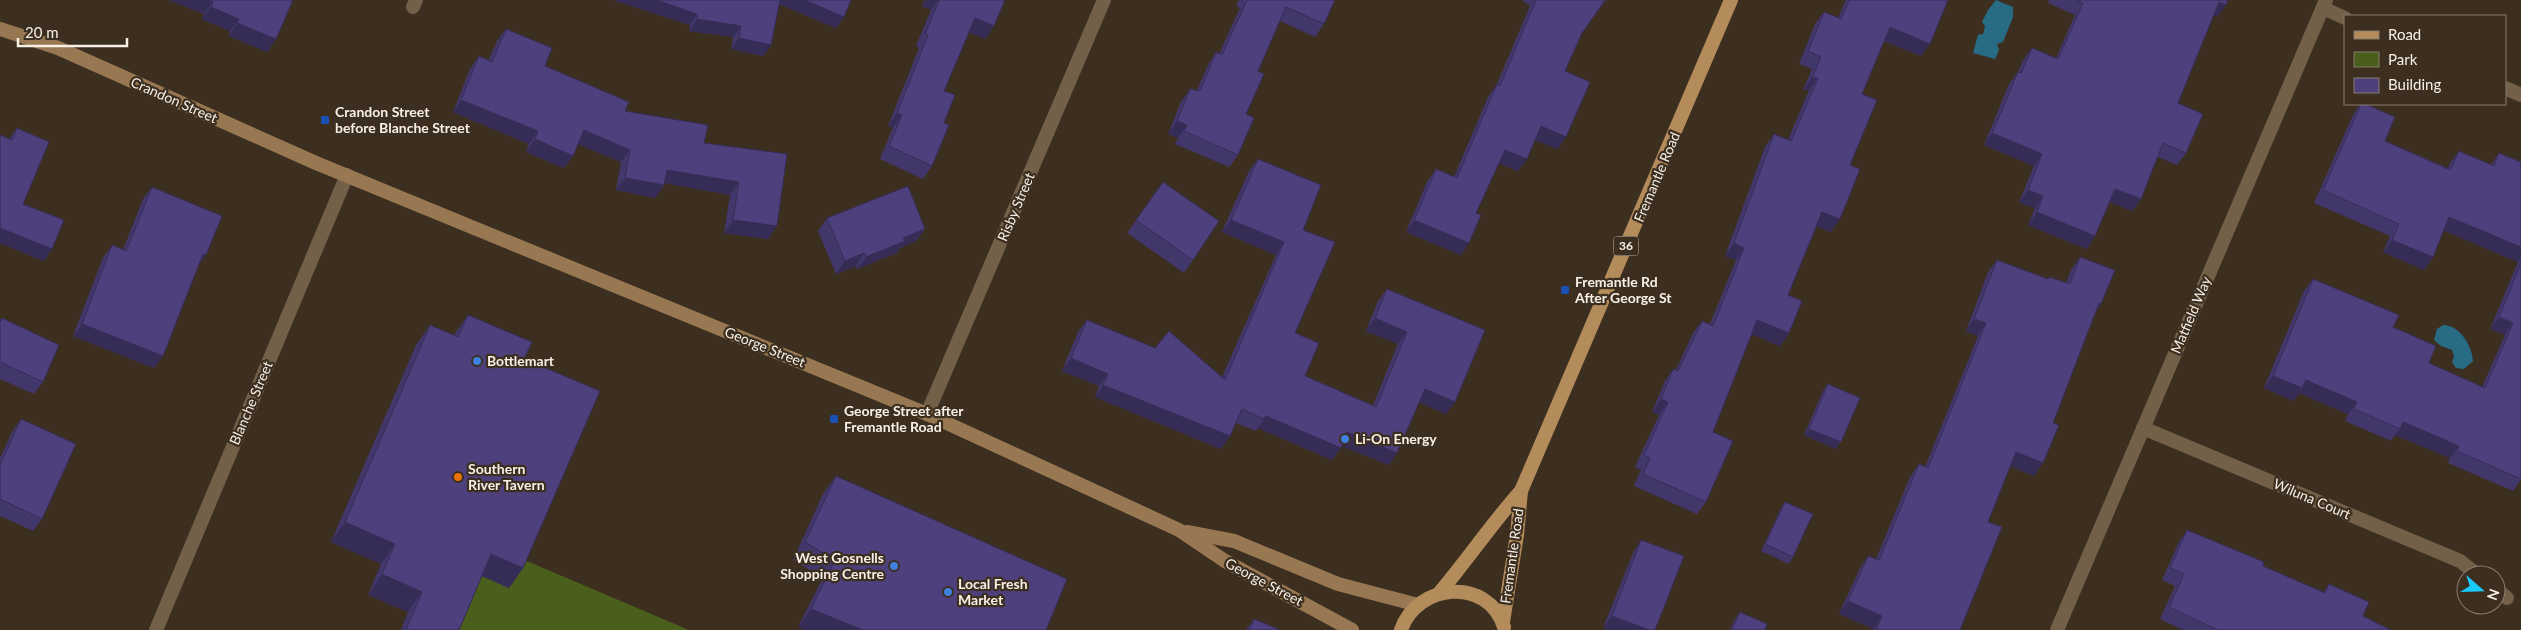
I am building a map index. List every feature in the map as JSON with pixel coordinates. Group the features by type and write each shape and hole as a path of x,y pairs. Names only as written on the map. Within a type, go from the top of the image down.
{"main road":[{"name":"Fremantle Road","path":"1504,626 1517,535 1521,491 1731,0"},
{"name":"Crandon Street","path":"0,29 58,48 347,175"},
{"name":"George Street","path":"347,175 927,414 1179,530 1225,561 1352,630"},
{"name":"Fremantle Road","path":"1440,592 1477,549 1490,526 1521,491"},
{"name":"George Street","path":"1179,530 1234,541 1338,584 1418,605"},
{"path":"1401,630 1410,612 1423,600 1440,592 1459,591 1477,596 1492,606 1504,626"}],"street":[{"name":"Risby Street","path":"927,414 1104,0"},
{"path":"2325,4 2344,17"},
{"name":"Matfield Way","path":"2057,630 2325,4"},
{"path":"2506,88 2521,95"},
{"name":"Blanche Street","path":"156,630 347,175"},
{"name":"Wiluna Court","path":"2142,428 2460,561 2465,565"}],"green space":[{"path":"522,559 689,630 453,630 477,574"}],"water":[{"path":"1996,0 2013,7 2013,17 2003,42 1997,44 1999,50 1995,59 1973,53 1978,35 1983,34 1985,26 1982,22"},
{"path":"2443,325 2460,332 2468,343 2473,361 2464,369 2456,368 2452,362 2454,357 2452,350 2441,346 2434,340 2437,329"}],"building":[{"path":"208,0 293,0 276,39 237,23 239,19 211,7 213,2"},
{"path":"656,0 780,0 771,45 739,38 741,26 697,19 697,14"},
{"path":"804,0 851,0 844,17"},
{"path":"939,0 1005,0 994,26 975,18 944,91 955,95 944,123 949,125 932,166 889,146 902,115 897,113 928,35 925,34"},
{"path":"1247,0 1335,0 1324,24 1286,7 1258,71 1264,74 1246,114 1254,118 1238,155 1184,131 1187,125 1177,121 1190,89 1200,91 1216,52 1222,55"},
{"path":"1536,0 1605,0 1582,33 1565,71 1590,82 1566,137 1541,126 1527,159 1505,150 1476,213 1481,215 1469,243 1414,220 1436,169 1457,178 1497,84 1500,86"},
{"path":"1849,0 1948,0 1930,44 1890,27 1862,94 1877,100 1850,165 1860,169 1840,219 1822,212 1788,295 1802,301 1789,333 1757,320 1713,432 1733,441 1706,502 1643,474 1650,458 1644,455 1668,402 1661,399 1673,369 1678,371 1702,321 1713,326 1744,248 1734,243 1774,134 1791,141 1818,78 1812,78 1821,57 1808,51 1824,12 1841,19"},
{"path":"2076,0 2228,0 2226,5 2219,2 2178,103 2203,114 2186,153 2163,143 2141,199 2115,189 2095,236 2037,212 2043,196 2028,190 2042,154 1992,133 2018,72 2021,73 2032,48 2058,59 2083,3"},
{"path":"506,29 552,48 545,66 629,102 625,111 708,125 704,143 787,154 777,226 733,220 739,182 667,170 664,185 625,178 630,150 584,130 573,156 535,139 538,131 461,100 479,56 492,62"},
{"path":"2361,105 2367,105 2395,117 2385,141 2450,170 2459,151 2494,166 2499,153 2521,162 2521,247 2449,217 2433,257 2392,240 2399,224 2323,190"},
{"path":"17,128 49,142 23,204 64,220 52,249 0,228 0,135 12,140"},
{"path":"1258,159 1321,185 1303,230 1335,242 1295,333 1319,343 1305,376 1376,407 1407,332 1375,318 1387,289 1485,330 1455,402 1425,389 1397,453 1347,432 1341,448 1266,416 1264,419 1242,409 1230,436 1103,385 1108,374 1071,358 1087,320 1155,348 1169,331 1225,380 1284,242 1231,220"},
{"path":"1163,182 1219,221 1193,260 1136,220"},
{"path":"908,186 925,229 903,238 905,241 866,257 864,253 845,261 827,218"},
{"path":"152,187 222,216 206,255 203,254 163,356 82,324 112,245 126,251"},
{"path":"2080,257 2115,270 2101,304 2099,303 2053,423 2059,425 2043,463 2016,452 1988,522 2002,527 1960,630 1876,630 1882,616 1848,601 1868,556 1879,560 1919,464 1928,468 1986,323 1974,319 1997,260 2048,279 2049,277 2070,284"},
{"path":"2521,263 2521,479 2457,451 2459,446 2403,422 2400,429 2354,409 2357,402 2306,380 2302,388 2273,376 2313,279 2399,315 2393,327 2436,346 2429,363 2485,388 2513,323 2499,317"},
{"name":"Southern River Tavern","path":"468,315 532,342 524,359 600,391 523,568 491,554 459,630 406,630 422,592 382,574 395,544 345,522 430,325 458,337"},
{"path":"2,318 59,345 43,382 0,362 0,322"},
{"path":"1828,384 1860,398 1841,442 1809,429"},
{"path":"21,419 76,444 42,519 0,499 0,465"},
{"name":"West Gosnells Shopping Centre","path":"836,476 1067,579 1046,630 863,630 811,609 835,560 805,542"},
{"path":"1785,502 1813,514 1793,557 1765,544"},
{"path":"2187,530 2264,562 2263,566 2325,593 2329,584 2369,602 2363,616 2391,630 2218,630 2169,607 2184,574 2170,568"},
{"path":"1641,540 1684,556 1655,630 1649,630 1612,616"},
{"path":"1740,612 1767,624 1765,630 1732,630"},
{"path":"1254,619 1280,630 1249,630"}],"place":[{"name":"Crandon Street before Blanche Street","path":"325,120"},
{"name":"Fremantle Rd After George St","path":"1565,290"},
{"name":"Bottlemart","path":"477,361"},
{"name":"George Street after Fremantle Road","path":"834,419"},
{"name":"Li-On Energy","path":"1345,439"},
{"name":"Southern River Tavern","path":"458,477"},
{"name":"West Gosnells Shopping Centre","path":"894,566"},
{"name":"Local Fresh Market","path":"948,592"}]}
